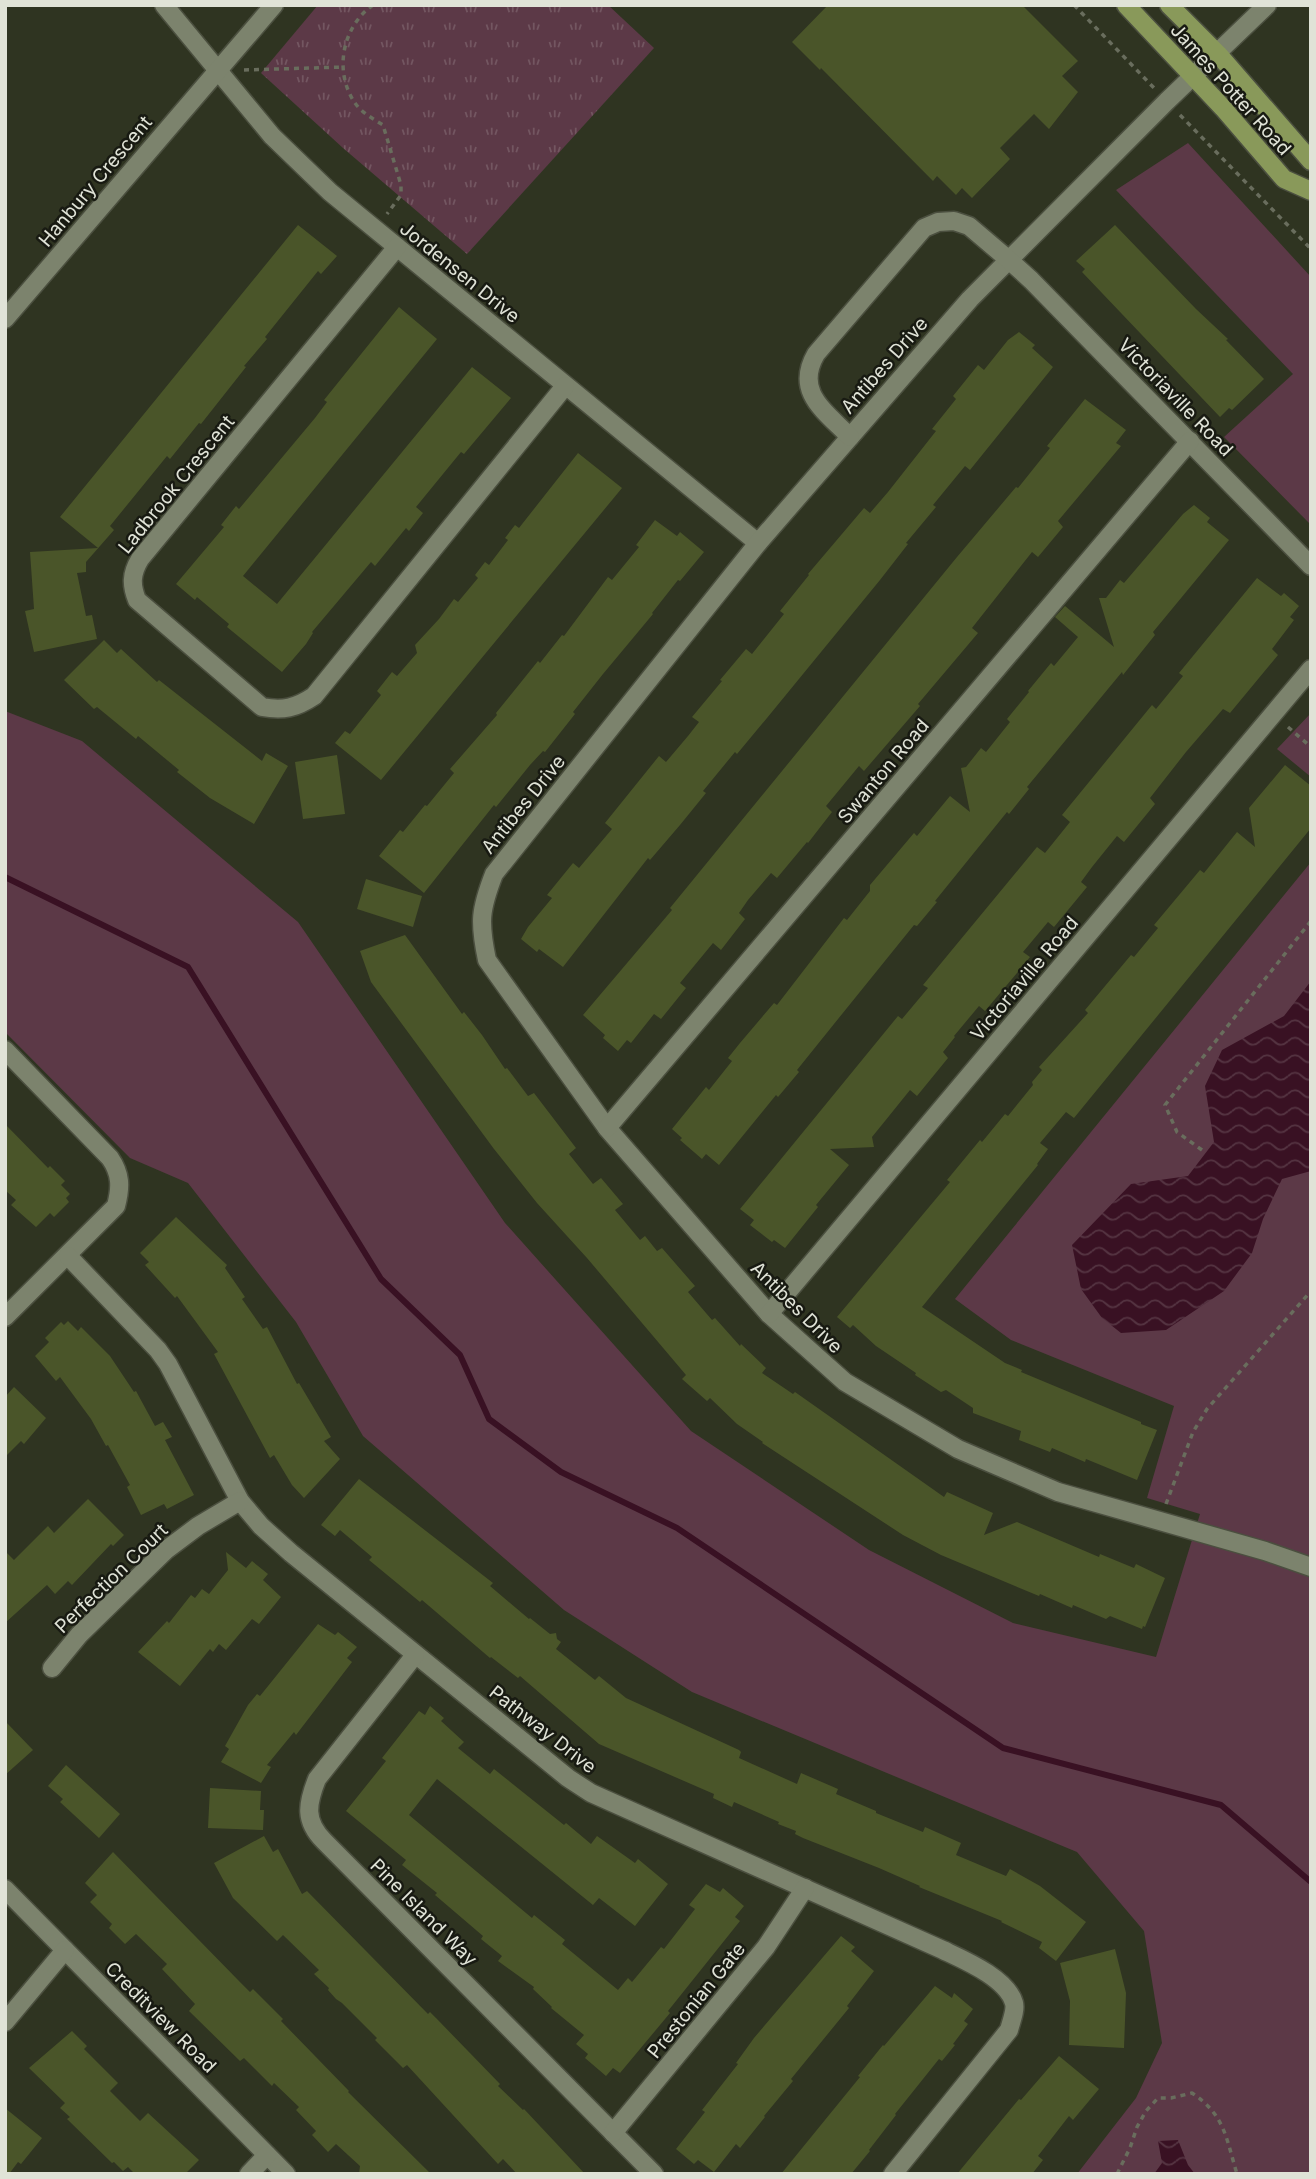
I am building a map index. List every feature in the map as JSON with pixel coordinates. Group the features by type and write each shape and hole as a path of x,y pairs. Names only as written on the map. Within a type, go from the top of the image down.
{"main road":[{"name":"James Potter Road","path":"1126,5 1223,108 1284,179 1311,191"},
{"name":"James Potter Road","path":"1169,5 1214,58 1311,161"}],"street":[{"name":"Jordensen Drive","path":"164,5 272,135 330,192 758,542"},
{"name":"Hanbury Crescent","path":"5,319 274,5"},
{"name":"Antibes Drive","path":"1267,5 970,299 758,542 494,874 483,901 481,931 487,960 607,1128 769,1314 845,1382 958,1449 1058,1492 1265,1551 1311,1567"},
{"name":"Victoriaville Road","path":"850,437 812,398 807,375 810,364 924,228 938,222 954,221 969,226 1009,260 1311,566"},
{"name":"Ladbrook Crescent","path":"397,247 134,569 133,590 137,600 262,707 289,709 314,696 565,386"},
{"name":"Swanton Road","path":"607,1128 1190,441"},
{"name":"Victoriaville Road","path":"769,1314 1311,669"},
{"path":"5,1050 110,1158 117,1168 120,1181 116,1206 5,1317"},
{"name":"Pathway Drive","path":"68,1256 158,1350 168,1364 240,1501 261,1526 290,1553 568,1778 591,1793 943,1950 977,1967 1008,1991 1015,2004 1009,2030 893,2174"},
{"name":"Perfection Court","path":"52,1668 79,1635 166,1550 198,1526 240,1501"},
{"name":"Pine Island Way","path":"415,1655 317,1779 308,1809 312,1826 654,2174"},
{"name":"Prestonian Gate","path":"613,2133 766,1947 805,1888"},
{"name":"Creditview Road","path":"5,1889 286,2174"},
{"path":"5,2022 65,1950"},
{"path":"249,2174 267,2155"}],"path":[{"path":"373,5 362,13 351,28 344,46 344,67 346,84 354,101 366,115 383,125 401,186 401,195 376,230"},
{"path":"1074,5 1134,66"},
{"path":"217,71 344,67"},
{"path":"1198,133 1311,249"},
{"path":"1273,713 1311,747"},
{"path":"1202,1150 1177,1132 1165,1105 1311,921"},
{"path":"1160,1522 1193,1433 1207,1409 1311,1291"},
{"path":"1117,2174 1137,2127 1157,2098 1192,2093 1208,2104 1221,2121 1237,2174"}],"green space":[{"path":"318,5 608,5 654,48 467,254 343,148 261,73"},
{"path":"1188,143 1311,277 1311,525 1224,437 1293,374 1116,190"},
{"path":"5,711 82,741 298,922 505,1223 691,1431 869,1550 1013,1623 1156,1657 1200,1514 1147,1498 1174,1406 1011,1340 955,1299 1311,862 1311,2174 1077,2174 1136,2098 1162,2043 1144,1931 1077,1852 692,1692 564,1610 363,1436 296,1322 188,1183 130,1158 5,1032"},
{"path":"1311,713 1311,777 1277,749"}],"water":[{"path":"1311,981 1311,1171 1282,1179 1263,1219 1252,1253 1224,1291 1166,1330 1121,1333 1102,1318 1081,1289 1072,1245 1131,1184 1188,1176 1214,1142 1205,1086 1222,1050 1284,1016"},
{"path":"1178,2140 1188,2165 1195,2174 1154,2174 1162,2163 1158,2141"}],"building":[{"path":"828,5 1022,5 1078,61 1062,76 1078,92 1049,129 1034,114 1000,148 1010,159 972,198 962,188 956,195 937,176 933,181 792,42"},
{"path":"298,225 337,256 321,274 318,271 201,424 199,423 170,459 167,456 110,526 114,530 86,562 86,572 77,573 86,616 92,615 97,639 34,652 25,611 34,609 30,552 98,548 60,517"},
{"path":"1115,225 1264,379 1232,410 1229,408 1220,417 1082,272 1085,269 1076,261"},
{"path":"399,307 437,339 243,576 277,604 472,367 511,398 464,454 461,452 416,507 423,513 409,531 406,528 375,566 371,562 282,672 227,627 229,624 197,597 195,600 176,584 224,527 221,525 236,506 239,509 315,418 327,402 324,400"},
{"path":"1019,332 1035,345 1032,348 1053,367 970,470 965,466 933,505 936,507 880,580 737,754 735,752 703,791 706,793 680,825 650,860 648,858 563,967 539,949 537,952 521,939 552,898 547,895 573,863 579,868 612,829 605,823 659,756 666,762 688,736 699,722 692,717 746,649 752,654 784,614 780,611 808,574 864,508 870,513 888,492 936,431 932,429 956,399 953,396 978,365 984,370 1008,340"},
{"path":"1085,399 1126,430 1116,443 1121,446 1058,521 1063,527 1038,557 1032,552 972,628 978,633 918,704 920,706 864,771 859,766 826,806 832,812 808,843 777,878 771,873 748,900 739,913 745,919 721,950 713,943 680,983 686,988 661,1019 654,1014 631,1043 627,1040 618,1051 583,1015 672,910 670,908 957,557 1016,487 1018,488"},
{"path":"578,453 622,488 381,780 335,743 345,731 350,734 381,695 377,691 392,672 397,676 417,653 415,645 454,599 458,602 478,578 475,575 485,562 489,565 508,540 505,538 515,525 519,528"},
{"path":"1194,505 1210,518 1207,522 1229,540 1153,632 1155,635 1123,675 1122,672 1027,787 1029,789 1009,814 1007,812 935,901 937,902 917,926 914,925 778,1097 776,1095 719,1165 706,1154 702,1159 680,1140 682,1138 672,1129 706,1087 709,1090 732,1061 728,1058 774,1003 777,1005 914,833 917,836 950,796 970,812 961,768 966,767 981,748 986,752 1010,722 1007,719 1028,691 1051,663 1054,666 1078,637 1055,617 1065,606 1114,647 1099,598 1106,598 1120,580 1124,583 1183,514"},
{"path":"655,520 677,536 680,532 704,552 680,581 678,580 603,674 545,752 530,765 496,807 494,805 424,893 379,856 400,830 403,832 425,805 427,806 454,773 450,769 497,715 538,661 540,663 562,635 564,636 608,577 612,580 639,547 636,545"},
{"path":"1257,578 1281,596 1284,593 1299,606 1290,617 1294,620 1272,649 1278,655 1230,713 1223,709 1186,752 1150,798 1155,804 1124,842 1117,836 1081,882 1087,887 1054,927 1048,922 1023,952 1030,957 985,1011 979,1006 954,1036 943,1052 948,1058 917,1096 910,1090 872,1137 874,1147 830,1149 849,1165 785,1248 774,1240 772,1242 750,1225 754,1220 740,1209 898,1016 902,1019 928,988 923,985 1037,847 1045,853 1070,822 1062,815 1152,705 1156,709 1183,676 1179,673"},
{"path":"104,640 117,653 121,649 157,682 159,680 262,761 266,753 288,766 254,824 210,798 138,736 136,739 97,707 94,709 64,680"},
{"path":"337,755 345,814 303,819 295,762"},
{"path":"1285,765 1311,786 1311,828 1074,1118 1066,1112 1040,1143 1048,1149 1038,1165 922,1307 1005,1363 1022,1370 1021,1372 1157,1430 1137,1480 1086,1459 1085,1462 1052,1448 1050,1452 1019,1440 1021,1431 973,1413 973,1408 946,1390 941,1392 915,1375 916,1373 876,1346 853,1325 850,1328 837,1317 950,1182 947,1180 980,1140 982,1142 1005,1114 1008,1116 1033,1085 1032,1082 1042,1070 1039,1067 1088,1013 1085,1010 1131,955 1134,957 1158,928 1154,925 1200,870 1204,873 1237,832 1255,847 1249,808"},
{"path":"366,879 422,896 413,927 357,909"},
{"path":"405,935 505,1069 507,1068 528,1096 534,1093 576,1148 569,1154 593,1184 601,1178 623,1204 615,1210 640,1240 645,1236 657,1251 662,1248 695,1286 688,1292 712,1320 715,1318 740,1346 741,1344 766,1368 762,1373 793,1394 795,1392 944,1497 947,1492 993,1513 984,1535 1017,1522 1099,1557 1100,1554 1134,1568 1136,1564 1165,1578 1145,1627 1142,1629 1110,1616 1106,1619 1073,1605 1072,1608 1040,1594 1039,1596 941,1555 903,1535 762,1443 710,1398 707,1401 682,1379 686,1375 537,1203 494,1149 371,982 360,951"},
{"path":"5,1124 48,1168 50,1166 65,1181 61,1185 70,1194 66,1198 69,1202 54,1217 50,1213 36,1227 11,1205 16,1200 5,1190"},
{"path":"176,1217 227,1265 225,1268 245,1297 242,1299 263,1329 267,1327 297,1384 299,1383 331,1437 324,1441 340,1459 304,1498 292,1485 274,1455 270,1458 214,1354 218,1352 177,1296 175,1298 145,1265 149,1262 140,1253"},
{"path":"68,1321 78,1331 81,1327 110,1356 134,1392 136,1391 155,1426 163,1422 172,1437 165,1440 194,1495 167,1509 164,1504 141,1515 127,1487 130,1485 91,1419 60,1377 56,1381 35,1356 49,1342 45,1338 61,1322 64,1325"},
{"path":"14,1387 46,1418 24,1444 21,1441 5,1457 5,1397"},
{"path":"359,1479 493,1583 490,1586 529,1619 550,1634 556,1633 561,1642 556,1649 595,1680 599,1676 626,1698 739,1750 739,1758 797,1784 801,1773 838,1789 836,1794 876,1813 923,1832 925,1827 961,1843 956,1855 1006,1876 1010,1869 1040,1886 1086,1922 1056,1961 1039,1948 1042,1942 1002,1921 803,1838 795,1834 796,1831 778,1824 779,1822 734,1802 732,1807 713,1798 714,1794 599,1744 520,1676 518,1678 490,1658 422,1600 420,1602 369,1560 372,1557 340,1530 335,1536 321,1525"},
{"path":"88,1499 124,1535 113,1546 111,1544 72,1585 68,1581 55,1594 47,1585 5,1623 5,1551 14,1560 48,1526 54,1533"},
{"path":"226,1552 246,1568 252,1561 268,1574 263,1580 281,1597 259,1624 252,1619 226,1650 219,1644 213,1652 210,1649 180,1686 138,1652 167,1621 169,1623 191,1595 195,1598 202,1589 209,1594 228,1570"},
{"path":"318,1624 335,1635 338,1632 357,1647 347,1658 352,1662 296,1735 294,1732 267,1765 271,1767 261,1783 221,1762 229,1749 225,1746 248,1705 257,1694 260,1696"},
{"path":"430,1706 444,1718 441,1721 464,1742 458,1748 490,1774 494,1769 591,1844 597,1836 635,1863 638,1859 668,1884 635,1926 599,1898 593,1905 437,1779 409,1815 532,1918 534,1915 565,1940 562,1944 618,1990 628,1978 632,1982 661,1947 664,1949 695,1909 689,1905 706,1884 720,1892 723,1888 744,1906 735,1917 740,1921 620,2073 613,2068 606,2076 585,2058 588,2054 576,2044 584,2035 551,2008 534,1987 498,1961 502,1956 481,1939 483,1936 402,1865 406,1860 346,1811 386,1761 382,1758 419,1711 425,1715"},
{"path":"5,1721 33,1750 5,1775"},
{"path":"66,1765 120,1814 99,1838 60,1802 63,1799 48,1786"},
{"path":"210,1788 261,1791 263,1830 208,1828"},
{"path":"264,1836 273,1852 278,1849 302,1894 307,1891 428,2014 430,2012 585,2174 517,2174 503,2159 498,2164 407,2065 403,2068 375,2040 377,2038 336,1999 314,1974 319,1970 283,1935 277,1941 233,1898 214,1863"},
{"path":"113,1852 250,1992 253,1989 283,2019 281,2021 348,2092 431,2174 359,2174 360,2166 336,2144 328,2152 312,2135 316,2131 296,2110 299,2107 274,2083 272,2086 244,2058 240,2061 189,2011 195,2004 162,1969 167,1964 136,1934 125,1944 109,1928 112,1924 90,1902 97,1895 85,1883"},
{"path":"841,1936 855,1947 851,1951 874,1971 847,2006 849,2008 791,2079 793,2081 740,2148 736,2144 714,2172 698,2160 694,2164 676,2149 705,2112 702,2110 738,2064 736,2063 754,2038"},
{"path":"1115,1949 1126,1993 1124,2048 1069,2045 1070,2001 1060,1963"},
{"path":"935,1986 952,1998 954,1993 973,2009 964,2021 968,2024 953,2044 955,2045 942,2061 939,2059 895,2114 870,2151 851,2174 781,2174 883,2045"},
{"path":"72,2031 87,2046 84,2049 118,2083 110,2091 140,2121 148,2113 199,2160 185,2174 135,2174 128,2167 123,2171 67,2119 70,2117 60,2108 65,2103 29,2068"},
{"path":"1059,2056 1099,2089 1073,2120 1069,2116 1038,2156 1043,2160 1032,2174 957,2174 1019,2099 1021,2100"},
{"path":"5,2108 42,2138 9,2174 5,2174"}],"waterway":[{"path":"5,877 188,967 381,1279 460,1355 489,1419 561,1472 677,1528 1003,1748 1221,1805 1311,1882"}]}
